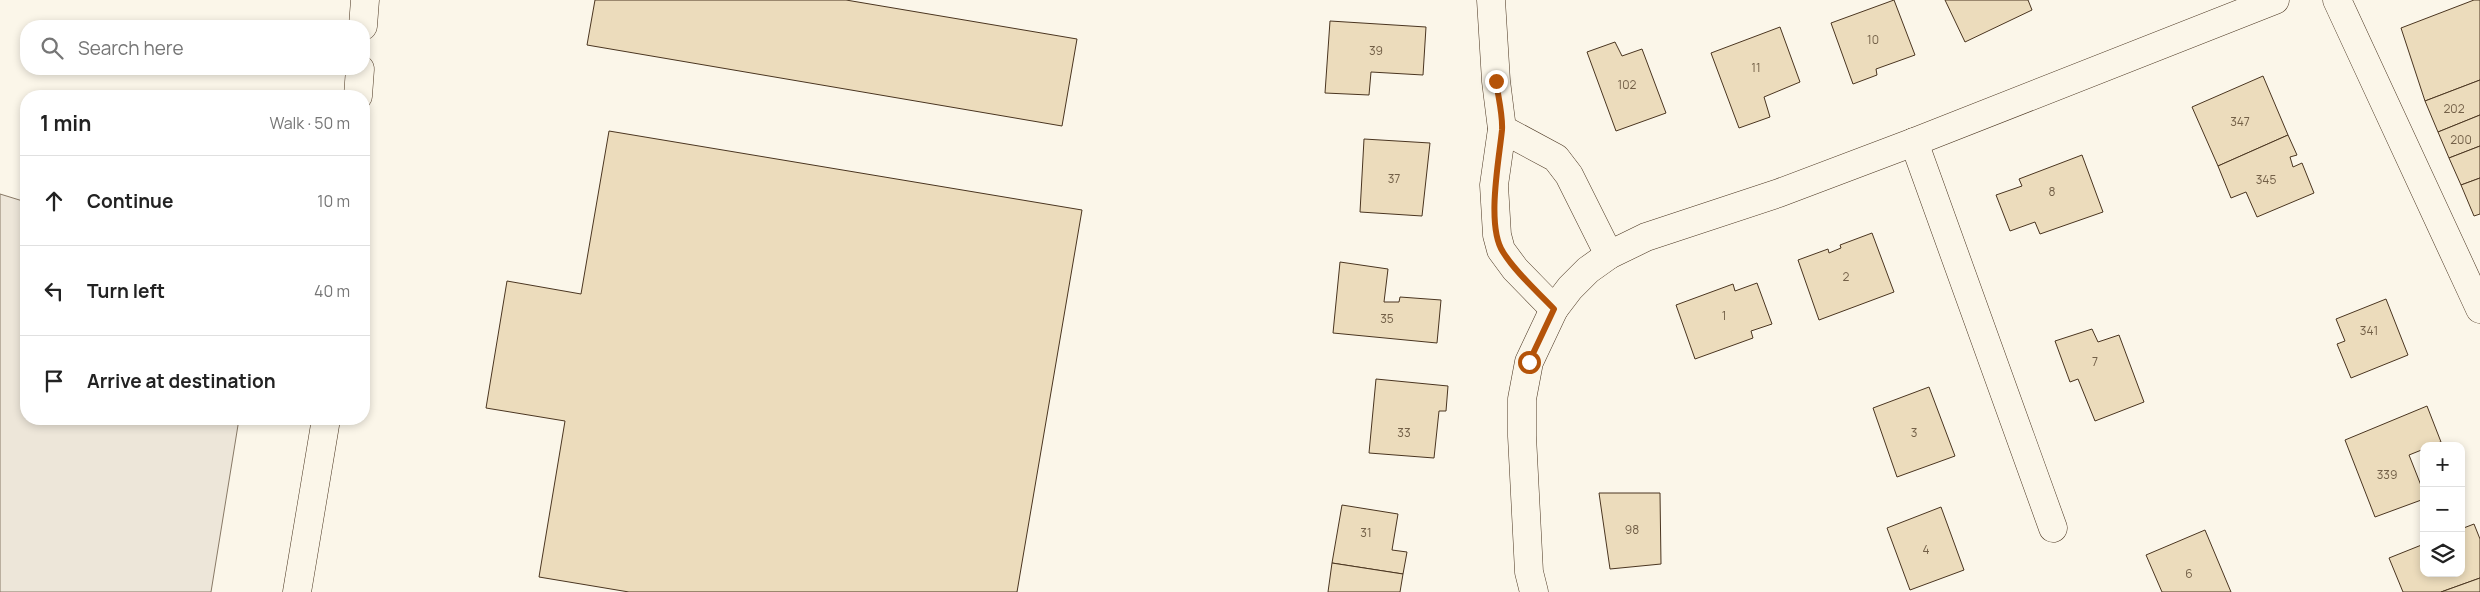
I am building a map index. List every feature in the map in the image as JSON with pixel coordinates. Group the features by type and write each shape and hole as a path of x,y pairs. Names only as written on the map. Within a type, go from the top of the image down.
{"street":[{"path":"363,20 364,0"},
{"path":"1491,0 1496,81 1502,129 1494,185 1499,243 1515,269 1554,309"},
{"path":"1527,586 1522,399 1529,362 1554,309 1582,276 1609,255 1646,237 1779,193 2275,0"},
{"path":"2337,0 2480,309"},
{"path":"358,90 360,75"},
{"path":"1502,129 1556,158 1568,175 1609,255"},
{"path":"1914,142 2053,528"},
{"path":"297,592 325,425"}],"shaded area":[{"path":"0,194 20,200 20,425 238,425 211,592 0,592"}],"building":[{"path":"595,0 846,0 1077,39 1062,126 587,45"},
{"path":"1894,0 1915,55 1876,69 1877,75 1853,84 1831,23"},
{"path":"1945,0 2028,0 2032,10 1965,42"},
{"path":"2474,0 2480,0 2480,80 2425,101 2401,28"},
{"path":"1330,21 1426,27 1423,75 1371,72 1369,95 1325,93"},
{"path":"1780,27 1800,82 1764,97 1770,117 1739,128 1711,53"},
{"path":"1615,42 1622,56 1642,49 1666,113 1616,131 1587,52"},
{"path":"2263,76 2288,135 2218,166 2192,107"},
{"path":"2480,80 2480,115 2438,132 2425,101"},
{"path":"2480,115 2480,146 2449,158 2438,132"},
{"path":"609,131 1082,210 1017,592 629,592 539,577 565,421 486,408 507,281 581,294"},
{"path":"2288,135 2297,155 2290,157 2293,167 2302,163 2314,193 2257,217 2246,192 2231,198 2218,166"},
{"path":"1364,139 1430,143 1422,216 1360,212"},
{"path":"2480,146 2480,178 2461,185 2449,158"},
{"path":"2082,155 2103,212 2040,234 2035,222 2010,231 1996,195 2022,186 2019,179"},
{"path":"2480,178 2480,214 2474,216 2461,185"},
{"path":"1872,233 1894,292 1819,320 1798,260 1828,249 1829,253 1841,248 1840,245"},
{"path":"1340,262 1388,269 1384,302 1399,302 1400,297 1441,300 1437,343 1333,333"},
{"path":"1757,283 1772,324 1751,331 1753,338 1695,359 1676,305 1733,284 1735,291"},
{"path":"2386,299 2408,355 2351,378 2337,344 2345,341 2336,319"},
{"path":"2092,329 2098,342 2119,335 2144,402 2095,421 2078,379 2070,382 2055,341"},
{"path":"1376,379 1448,386 1446,411 1439,411 1434,458 1369,453"},
{"path":"1929,387 1955,456 1897,477 1873,408"},
{"path":"2427,406 2441,442 2420,442 2420,451 2409,455 2420,483 2420,500 2375,517 2345,440"},
{"path":"1599,493 1660,493 1661,564 1610,569"},
{"path":"1342,505 1398,514 1392,550 1407,552 1403,574 1332,563"},
{"path":"1941,507 1964,570 1910,590 1887,528"},
{"path":"2474,524 2480,539 2480,578 2441,592 2403,592 2389,558 2420,546 2420,577 2465,577 2465,527"},
{"path":"2205,530 2231,592 2162,592 2146,555"},
{"path":"1332,563 1403,574 1400,592 1328,592"},
{"path":"2480,578 2480,592 2441,592"}],"route":[{"path":"1496,81 1502,129 1494,185 1497,235 1502,250 1515,269 1554,309 1529,362"}]}
